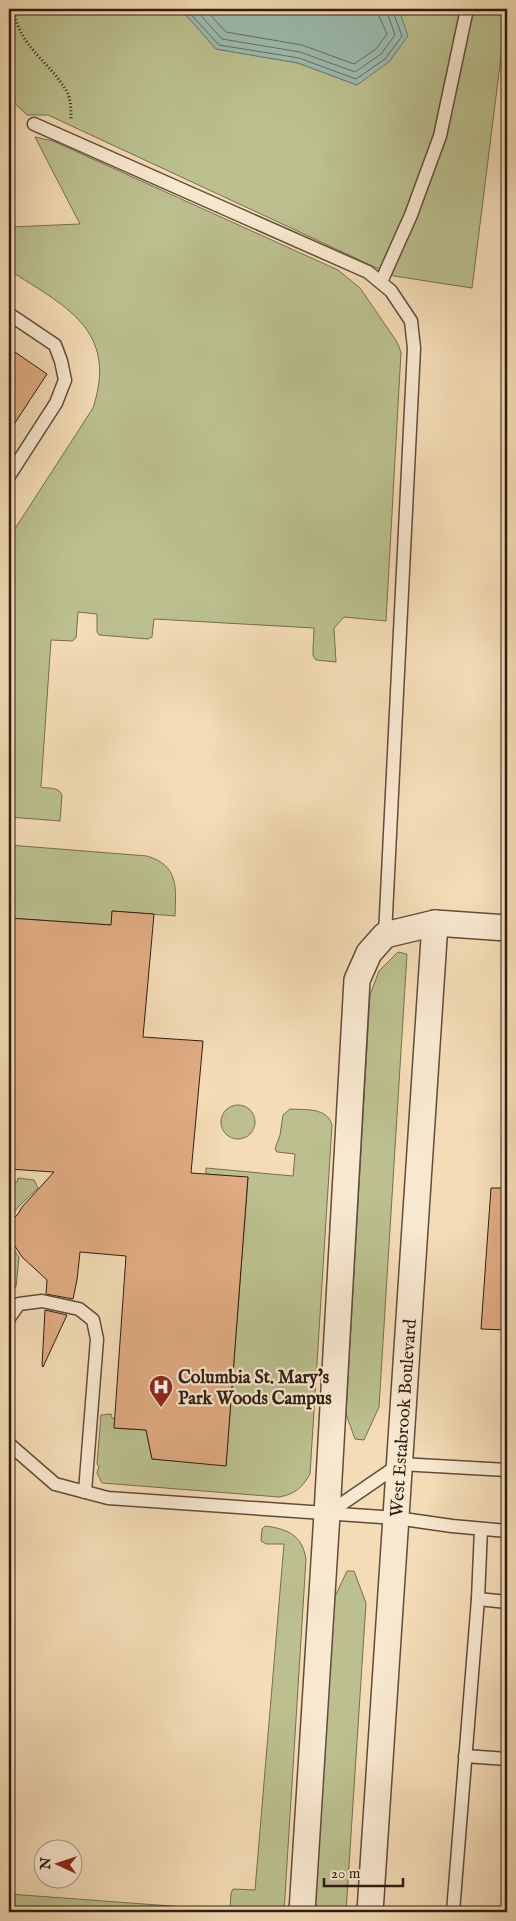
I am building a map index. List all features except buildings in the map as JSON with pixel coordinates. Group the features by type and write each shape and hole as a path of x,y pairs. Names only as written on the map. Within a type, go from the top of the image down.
{"street":[{"path":"302,1912 327,1514 357,980 369,953 385,935 434,923 507,928"},
{"name":"West Estabrook Boulevard","path":"370,1912 434,923"}],"lane":[{"path":"381,282 411,216 440,136 467,9"},
{"path":"34,124 368,272 392,290 411,321 414,348 385,935"},
{"path":"9,314 55,345 65,380 56,403 9,476"},
{"path":"9,1318 19,1304 42,1301 79,1308 93,1320 97,1339 85,1492"},
{"path":"9,1444 54,1484 108,1498 396,1518 507,1531"},
{"path":"327,1514 400,1464 507,1470"},
{"path":"454,1912 478,1599 481,1529"},
{"path":"478,1599 507,1602"},
{"path":"466,1756 507,1759"}],"path":[{"path":"13,9 15,22 21,36 68,94 72,140"}],"green space":[{"path":"9,9 178,9 187,16 216,49 298,63 357,85 400,13 395,9 507,9 472,288 394,276 48,115 27,115 9,98"},
{"path":"35,137 53,141 338,270 360,288 397,342 401,352 386,621 344,617 334,628 336,662 316,660 313,656 314,628 154,619 152,637 148,639 99,635 97,632 97,614 78,612 76,638 72,641 51,640 41,787 58,790 62,795 60,821 9,817 9,538 93,408 99,381 99,358 92,339 81,323 67,309 9,270 9,227 80,224"},
{"path":"9,845 147,856 157,860 165,866 173,879 176,896 175,916 112,911 112,925 9,918"},
{"path":"398,952 407,954 379,1407 364,1440 355,1439 346,1414 370,995 379,971"},
{"path":"238,1105 250,1110 255,1122 250,1134 238,1139 226,1134 221,1122 226,1110"},
{"path":"290,1109 320,1112 329,1119 332,1125 310,1474 298,1490 279,1497 102,1483 97,1473 99,1466 97,1464 101,1415 111,1414 112,1418 116,1419 115,1428 146,1430 152,1459 226,1465 248,1178 206,1174 206,1168 293,1176 295,1154 277,1152 275,1149 280,1135 283,1115"},
{"path":"18,1178 34,1180 38,1188 9,1218 9,1181 17,1182"},
{"path":"9,1243 19,1257 16,1287 9,1288"},
{"path":"265,1526 281,1529 293,1535 301,1544 306,1559 284,1912 217,1912 217,1910 230,1911 233,1889 255,1890 284,1544 266,1544 261,1541 262,1529"},
{"path":"347,1571 354,1571 366,1603 346,1912 314,1912 332,1603"},
{"path":"9,1894 198,1908 198,1912 9,1912"}],"water":[{"path":"178,9 395,9 400,13 408,36 389,62 357,85 298,63 216,49 187,16"}],"place":[{"name":"Columbia St. Mary's Park Woods Campus","path":"161,1408"}]}
